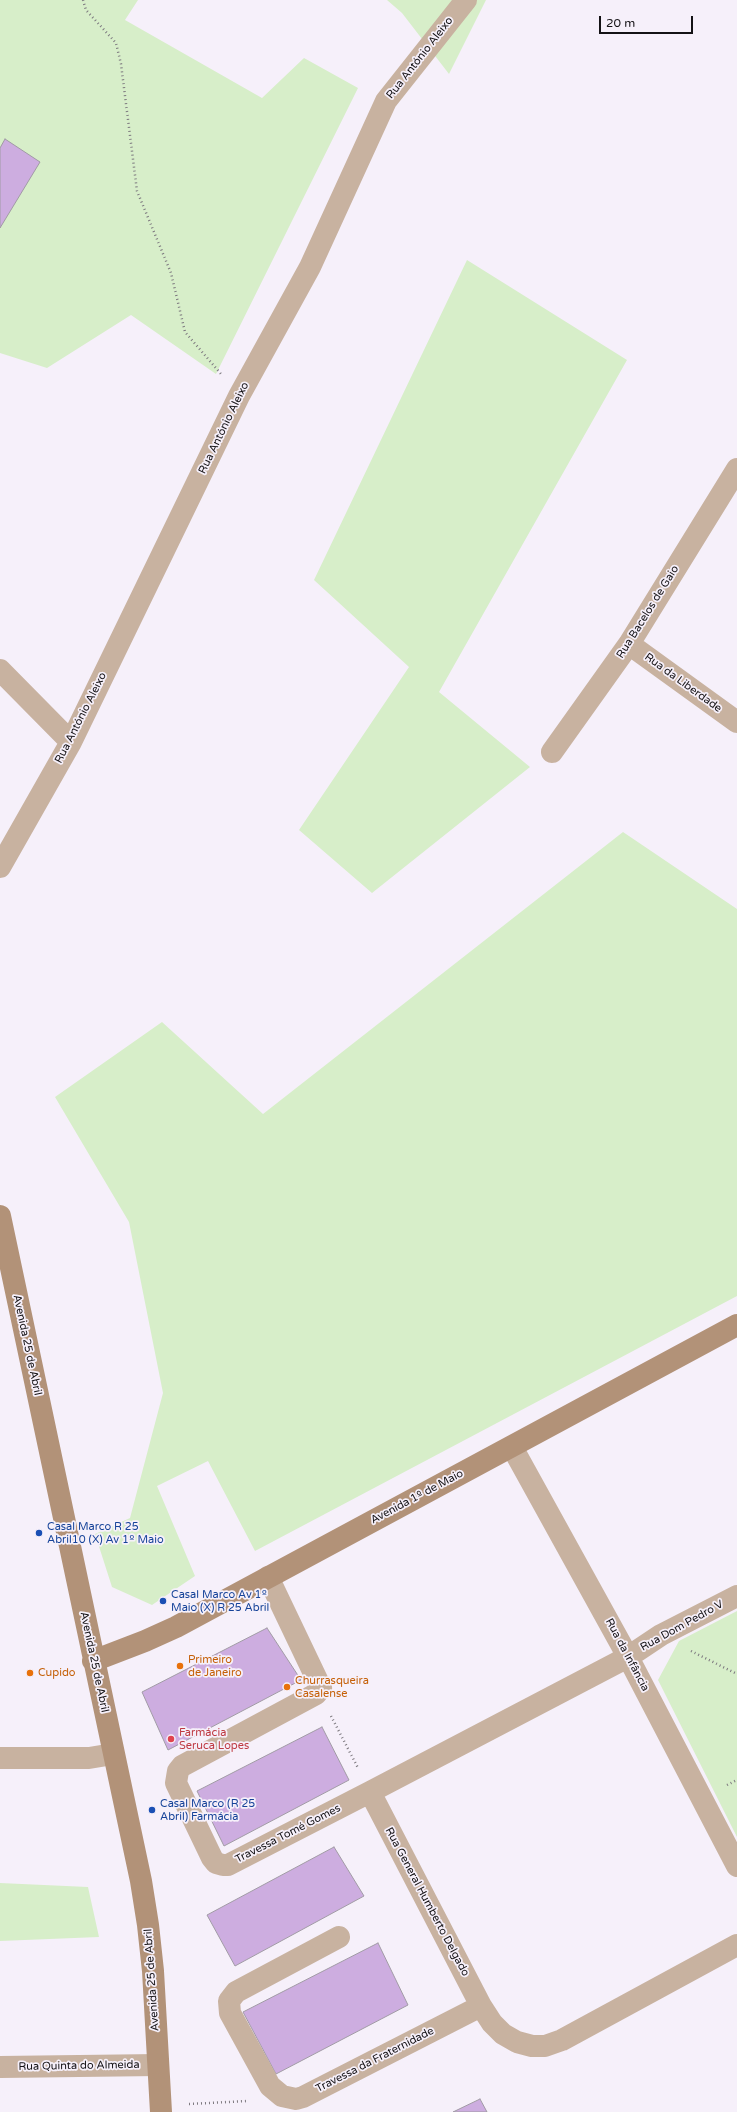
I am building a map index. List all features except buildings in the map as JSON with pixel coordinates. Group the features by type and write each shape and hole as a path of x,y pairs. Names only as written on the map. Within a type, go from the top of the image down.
{"main road":[{"name":"Avenida 25 de Abril","path":"0,1216 5,1269 114,1754 148,1925 160,2109"},
{"name":"Avenida 1º de Maio","path":"93,1660 145,1641 176,1627 737,1325"}],"street":[{"name":"Rua António Aleixo","path":"0,867 71,742 239,396 310,267 386,101 466,0"},
{"name":"Rua Bacelos de Gaio","path":"552,752 630,644 737,469"},
{"name":"Rua da Liberdade","path":"630,644 737,722"},
{"path":"0,670 71,742"},
{"name":"Rua da Infância","path":"512,1447 628,1657 737,1866"},
{"path":"268,1577 320,1686 318,1692"},
{"name":"Rua Dom Pedro V","path":"628,1657 661,1635 737,1596"},
{"path":"370,1792 628,1657"},
{"name":"Travessa Tomé Gomes","path":"318,1692 182,1766 178,1772 176,1783 212,1858 216,1863 228,1865 370,1792"},
{"path":"0,1758 89,1758 114,1754"},
{"name":"Rua General Humberto Delgado","path":"370,1792 481,2006 492,2023 503,2034 517,2042 532,2046 545,2046 562,2040 737,1945"},
{"path":"270,2086 230,2013 229,2001 236,1992 339,1937"},
{"name":"Travessa da Fraternidade","path":"270,2086 282,2096 296,2099 304,2097 481,2006"},
{"name":"Rua Quinta do Almeida","path":"0,2067 158,2065"}],"path":[{"path":"82,0 86,10 116,43 121,64 136,191 171,273 185,332 239,396"},
{"path":"661,1635 737,1674"},
{"path":"318,1692 370,1792"},
{"path":"160,2109 254,2101 270,2086"}],"green space":[{"path":"0,0 138,0 125,20 262,98 304,58 358,88 216,374 131,315 47,368 0,353"},
{"path":"387,0 486,0 449,74 402,13"},
{"path":"467,260 627,360 439,692 530,767 372,893 299,830 409,667 314,580"},
{"path":"623,832 737,909 737,1296 255,1551 208,1461 157,1486 195,1576 152,1605 112,1587 95,1534 130,1518 163,1393 129,1222 55,1097 162,1022 263,1114"},
{"path":"737,1611 737,1837 658,1680 679,1641"},
{"path":"0,1883 88,1887 99,1937 0,1941"}],"place":[{"name":"Casal Marco R 25 Abril10 (X) Av 1º Maio","path":"39,1533"},
{"name":"Casal Marco Av 1º Maio (X) R 25 Abril","path":"163,1601"},
{"name":"Primeiro de Janeiro","path":"180,1666"},
{"name":"Cupido","path":"30,1673"},
{"name":"Churrasqueira Casalense","path":"287,1687"},
{"name":"Farmácia Seruca Lopes","path":"171,1739"},
{"name":"Casal Marco (R 25 Abril) Farmácia","path":"152,1810"}]}
